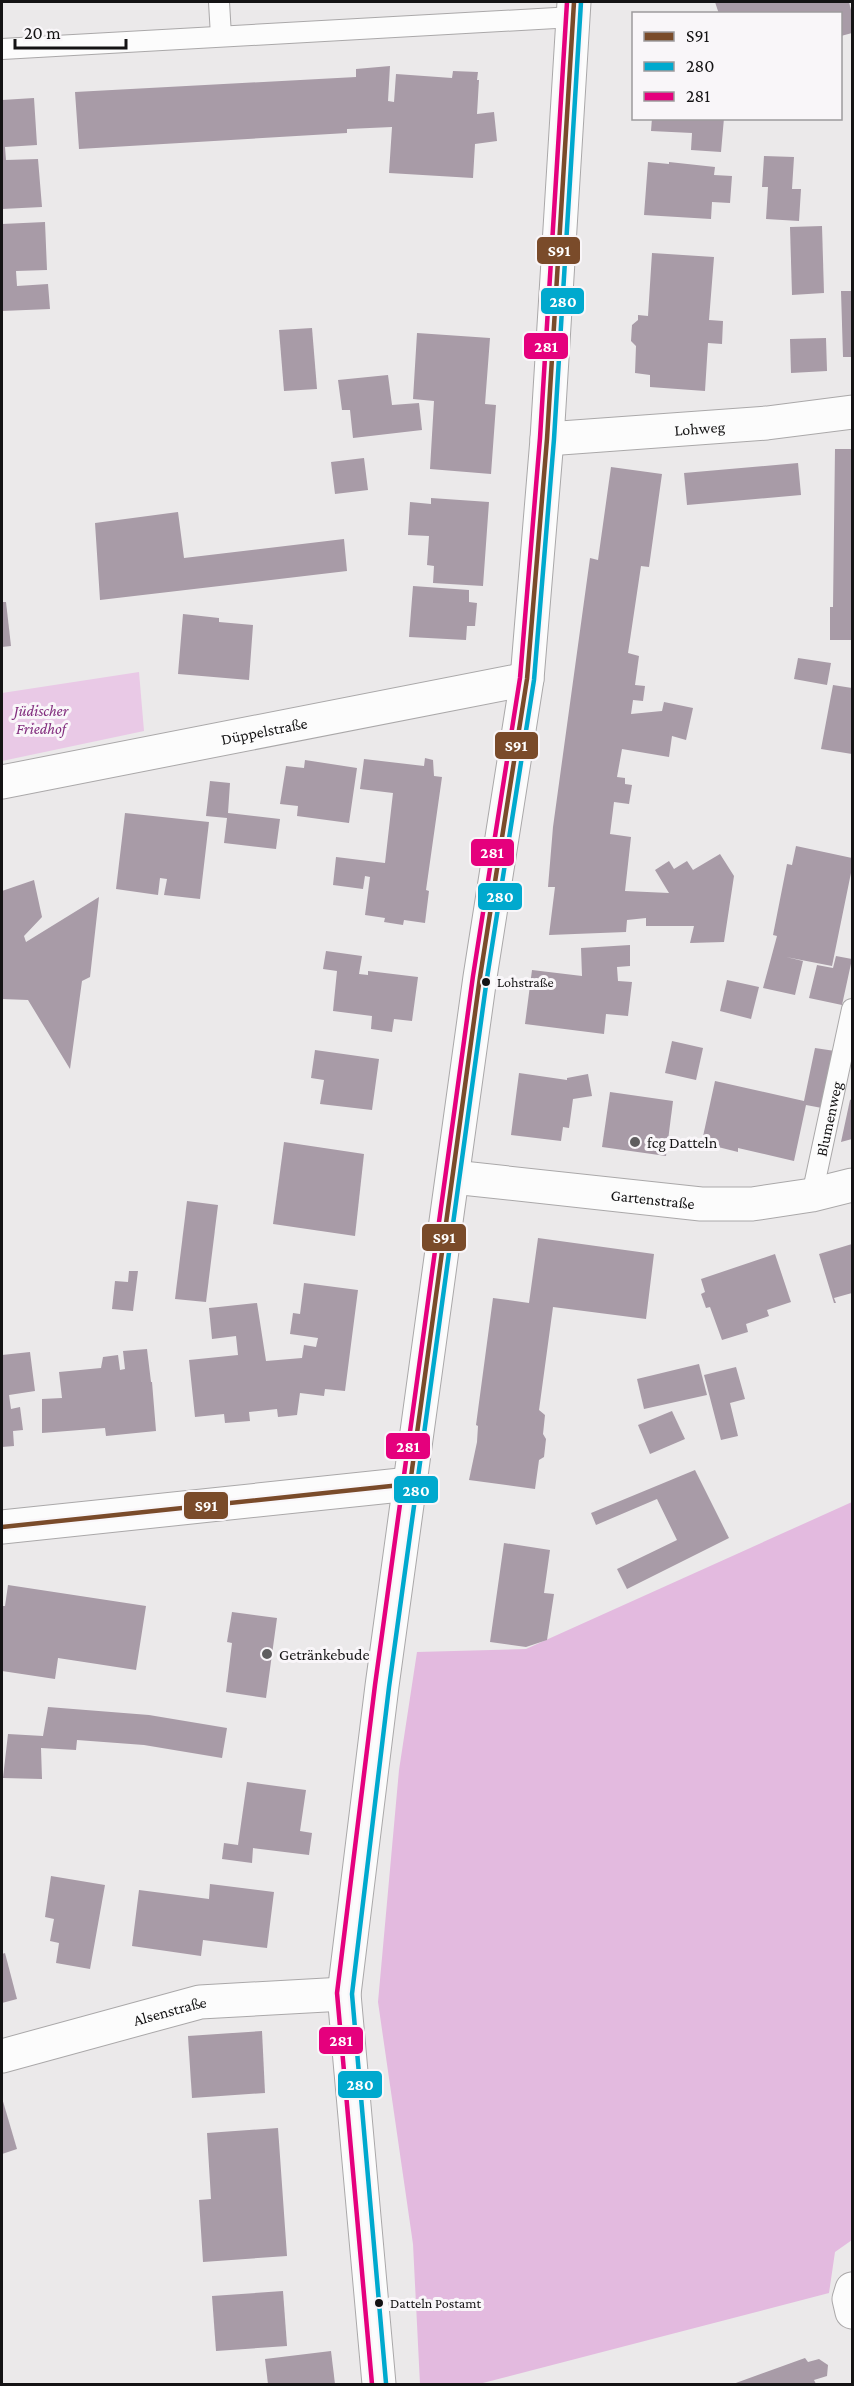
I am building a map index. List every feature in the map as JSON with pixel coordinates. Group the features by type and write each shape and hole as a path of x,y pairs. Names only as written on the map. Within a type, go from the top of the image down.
{"street":[{"path":"379,2385 344,1994 410,1484 482,966 527,679 547,439 574,9"},
{"name":"Lohweg","path":"547,439 767,423 852,412"},
{"name":"Düppelstraße","path":"2,782 527,679"},
{"name":"Gartenstraße","path":"453,1177 701,1204 752,1204 812,1195 852,1185"},
{"path":"2,1527 410,1484"},
{"name":"Alsenstraße","path":"2,2056 200,2002 344,1994"},
{"path":"852,2289 849,2299 852,2312"}],"lane":[{"path":"219,2 221,36"},
{"path":"2,49 221,36 574,9"},
{"name":"Blumenweg","path":"812,1195 852,1009"}],"green space":[{"name":"Jüdischer Friedhof","path":"139,672 144,731 2,761 2,693"}],"shaded area":[{"path":"852,1502 852,2240 835,2252 829,2293 479,2384 420,2384 413,2244 378,2002 399,1770 417,1652 526,1649"}],"building":[{"path":"715,2 849,2 852,14 852,33 842,36 842,12 718,12"},
{"path":"390,66 388,101 394,102 396,74 452,78 453,71 478,72 477,114 494,112 497,141 475,144 473,178 389,173 392,127 347,129 347,133 79,149 75,92 356,77 356,69"},
{"path":"34,98 37,145 5,147 6,160 38,159 42,207 2,209 2,100"},
{"path":"652,120 724,120 721,152 691,150 692,133 651,131"},
{"path":"764,156 794,157 792,189 801,189 799,221 766,219 768,187 762,187"},
{"path":"648,162 715,167 714,175 732,176 730,203 712,202 711,219 644,215"},
{"path":"45,222 47,270 16,271 17,286 48,284 50,309 2,311 2,224"},
{"path":"822,226 824,293 792,295 790,227"},
{"path":"652,253 714,257 709,320 723,321 722,344 708,343 705,391 650,387 650,375 635,373 636,346 631,341 632,325 638,320 638,315 648,316"},
{"path":"841,291 852,291 852,357 843,357"},
{"path":"312,328 317,389 284,391 279,330"},
{"path":"417,333 490,338 485,404 496,405 491,474 430,469 434,401 413,399"},
{"path":"826,338 827,371 791,373 790,339"},
{"path":"388,375 392,405 419,403 422,430 353,438 350,410 342,410 338,380"},
{"path":"835,449 852,449 852,640 830,640 830,607 833,607"},
{"path":"364,458 368,490 335,494 331,462"},
{"path":"798,463 801,495 687,505 684,473"},
{"path":"611,467 662,474 649,567 641,566 628,653 639,656 635,685 645,686 643,701 633,700 631,714 662,711 664,702 693,708 686,740 672,736 669,757 622,749 617,777 625,778 625,784 632,785 629,804 614,802 610,834 631,837 625,891 669,893 655,870 669,861 674,869 687,861 693,870 720,854 734,876 724,942 690,943 694,926 646,926 646,918 627,920 626,932 549,935 555,887 548,887 553,827 590,558 598,560"},
{"path":"431,498 489,502 483,586 433,583 434,566 427,565 429,536 408,535 410,502 431,504"},
{"path":"178,512 184,558 344,539 347,571 100,600 95,523"},
{"path":"413,586 469,590 469,602 477,603 475,626 467,626 466,640 409,637"},
{"path":"2,602 6,602 11,646 2,647"},
{"path":"183,614 219,618 219,622 253,625 249,680 178,674"},
{"path":"798,658 831,663 827,685 794,679"},
{"path":"833,685 852,688 852,754 821,749"},
{"path":"425,758 433,760 434,776 442,777 426,890 429,891 425,923 404,920 403,925 384,922 385,918 365,915 370,877 365,876 363,889 333,885 336,857 385,863 393,793 360,789 364,759 424,766"},
{"path":"305,760 357,768 349,823 297,816 298,806 280,804 286,766 304,768"},
{"path":"210,781 230,783 228,813 280,819 276,849 224,843 227,818 206,816"},
{"path":"125,813 209,822 200,899 164,895 167,879 160,878 158,895 116,889"},
{"path":"796,846 852,858 852,868 832,966 786,957 803,961 795,995 763,988 777,936 773,935 787,864 792,865"},
{"path":"34,880 42,917 24,936 26,942 99,897 90,977 82,981 70,1069 28,1000 2,999 2,891"},
{"path":"630,945 630,966 617,967 618,981 632,982 628,1016 606,1014 604,1034 525,1024 532,970 582,976 581,948"},
{"path":"326,951 362,956 359,974 368,975 368,971 418,977 412,1021 394,1019 392,1032 371,1029 372,1016 333,1011 337,971 323,969"},
{"path":"836,956 852,959 842,1005 809,998 817,965 833,968"},
{"path":"727,980 759,987 751,1019 720,1011"},
{"path":"672,1041 703,1048 696,1080 665,1073"},
{"path":"815,1048 835,1051 822,1108 806,1105 794,1161 738,1148 738,1152 702,1141 715,1081 804,1101"},
{"path":"315,1050 379,1059 372,1110 320,1104 324,1080 311,1078"},
{"path":"519,1073 567,1080 567,1078 588,1074 592,1096 573,1099 569,1128 563,1127 561,1141 511,1135"},
{"path":"610,1092 673,1101 666,1156 602,1147"},
{"path":"852,1099 852,1139 841,1142 850,1100"},
{"path":"284,1142 364,1154 355,1236 273,1224"},
{"path":"187,1201 218,1205 206,1302 175,1299"},
{"path":"538,1238 654,1254 646,1319 553,1307 539,1410 545,1415 543,1434 546,1439 544,1457 539,1460 535,1489 469,1480 477,1442 478,1426 476,1425 493,1298 529,1303"},
{"path":"852,1244 852,1293 834,1298 836,1303 834,1303 819,1254"},
{"path":"775,1254 791,1302 767,1310 769,1316 746,1324 748,1332 722,1340 710,1307 706,1308 701,1294 705,1292 701,1279"},
{"path":"129,1271 138,1271 133,1311 112,1309 115,1281 128,1282"},
{"path":"304,1283 358,1290 345,1391 325,1389 324,1396 300,1393 297,1415 278,1417 277,1409 249,1412 250,1421 225,1423 224,1414 195,1417 189,1360 238,1355 236,1336 212,1339 209,1308 257,1303 266,1361 302,1358 304,1345 316,1347 318,1338 290,1334 293,1313 300,1314"},
{"path":"147,1349 156,1431 106,1436 105,1428 42,1433 42,1399 62,1398 59,1372 101,1368 103,1357 118,1355 120,1370 125,1369 123,1351"},
{"path":"30,1352 35,1391 9,1395 11,1409 20,1407 23,1430 13,1431 14,1446 2,1447 2,1355"},
{"path":"699,1364 707,1395 644,1409 637,1379"},
{"path":"736,1367 745,1399 730,1403 738,1436 721,1440 704,1375"},
{"path":"672,1411 685,1439 650,1454 638,1425"},
{"path":"695,1470 729,1538 627,1589 617,1569 677,1540 657,1499 596,1525 591,1513"},
{"path":"504,1543 550,1550 544,1593 554,1594 547,1640 526,1647 490,1642"},
{"path":"8,1585 146,1606 136,1670 58,1658 55,1679 2,1671 2,1606 5,1606"},
{"path":"232,1612 277,1618 266,1698 226,1692 232,1643 227,1642"},
{"path":"48,1707 149,1715 227,1728 222,1758 144,1745 77,1740 76,1750 41,1748 42,1779 3,1778 8,1734 43,1736"},
{"path":"247,1782 306,1790 300,1831 312,1833 309,1855 253,1848 252,1863 222,1859 224,1843 238,1845"},
{"path":"51,1876 105,1885 90,1969 56,1963 59,1943 50,1941 54,1919 45,1917"},
{"path":"210,1884 274,1892 267,1948 203,1940 201,1956 132,1946 139,1890 209,1899"},
{"path":"5,1953 17,1999 2,2003 2,1954"},
{"path":"262,2031 265,2093 192,2098 188,2036"},
{"path":"2,2098 17,2149 2,2154"},
{"path":"278,2128 287,2256 203,2262 199,2200 211,2199 207,2133"},
{"path":"283,2291 287,2346 216,2351 212,2296"},
{"path":"331,2351 335,2384 268,2384 265,2359"},
{"path":"805,2358 808,2362 819,2359 828,2365 827,2376 814,2380 816,2384 733,2384"}],"transit line":[{"name":"281","path":"372,2384 337,1993 375,1685 473,976 520,678 540,438 567,2"},
{"name":"S91","path":"410,1484 480,977 527,679 547,439 574,2"},
{"name":"280","path":"386,2383 352,1994 389,1687 487,978 534,680 554,439 581,2"},
{"name":"S91","path":"2,1527 410,1484"}],"place":[{"name":"Lohstraße","path":"486,982"},
{"name":"fcg Datteln","path":"635,1142"},
{"name":"Getränkebude","path":"267,1654"},
{"name":"Datteln Postamt","path":"379,2303"}]}
